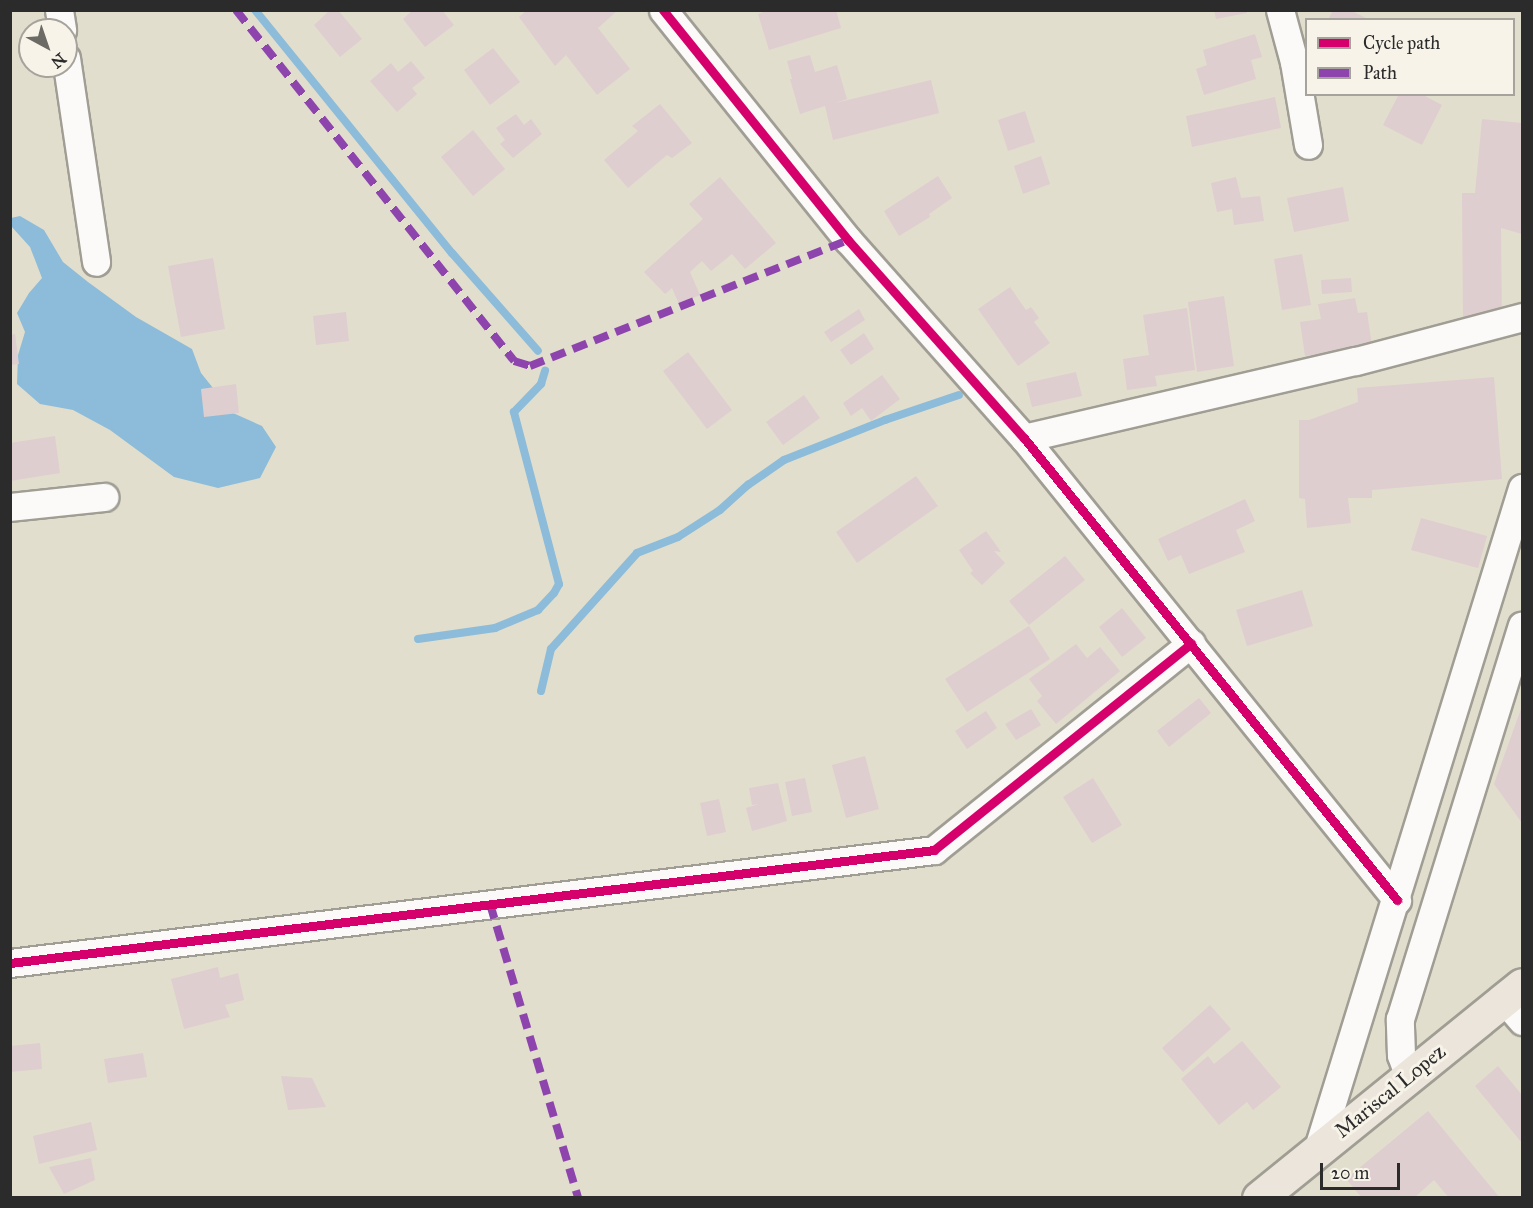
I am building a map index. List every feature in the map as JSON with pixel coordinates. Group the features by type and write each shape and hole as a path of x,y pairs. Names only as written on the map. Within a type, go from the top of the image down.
{"main road":[{"name":"Mariscal Lopez","path":"1259,1197 1408,1077 1516,1002"}],"street":[{"path":"663,10 848,240 1024,438 1397,900"},
{"path":"1280,10 1294,62 1308,146"},
{"path":"69,78 96,262"},
{"path":"1024,438 1356,361 1522,317"},
{"path":"1318,1148 1397,900 1522,488"},
{"path":"10,507 104,497"},
{"path":"1408,1077 1401,1055 1400,1019 1522,625"},
{"path":"10,963 934,850 1191,643"}],"water":[{"path":"20,216 44,230 63,262 88,282 136,317 192,349 201,373 233,413 262,426 276,447 260,478 218,488 174,477 110,430 73,410 40,404 17,384 18,355 25,332 17,313 29,293 42,278 30,247 11,226 11,218"}],"building":[{"path":"330,10 338,10 362,39 340,57 314,25"},
{"path":"413,10 442,10 454,25 425,47 403,19"},
{"path":"527,10 618,10 598,28 630,69 597,95 566,55 555,66 519,17"},
{"path":"769,10 836,10 841,28 769,50 758,14"},
{"path":"1214,10 1247,10 1247,13 1216,19"},
{"path":"1333,10 1350,10 1366,18 1329,18"},
{"path":"1255,34 1262,57 1251,60 1256,79 1204,95 1196,69 1207,65 1203,50"},
{"path":"493,48 520,82 490,105 464,70"},
{"path":"810,55 815,72 837,65 847,99 835,103 931,80 939,113 833,140 825,106 800,114 790,79 792,79 787,61"},
{"path":"411,61 425,78 412,88 417,94 397,112 370,81 391,63 398,72"},
{"path":"1398,96 1425,96 1442,105 1422,145 1383,125"},
{"path":"1275,97 1281,128 1192,147 1186,116"},
{"path":"660,104 692,143 672,158 667,155 628,188 604,160 638,131 632,126"},
{"path":"1025,111 1035,142 1008,151 998,120"},
{"path":"516,114 524,125 531,119 542,134 513,158 500,144 505,140 496,128"},
{"path":"1482,119 1522,123 1522,234 1501,228 1502,320 1463,321 1462,193 1475,193"},
{"path":"473,130 505,169 473,196 441,157"},
{"path":"1041,156 1050,184 1023,194 1014,166"},
{"path":"938,176 952,198 929,214 930,217 899,236 884,211"},
{"path":"720,177 776,243 745,269 732,254 711,271 702,261 690,272 700,295 679,304 672,288 665,294 644,272 703,219 689,204"},
{"path":"1236,177 1241,198 1260,196 1264,221 1234,225 1232,209 1217,212 1211,183"},
{"path":"1343,187 1349,221 1294,232 1287,198"},
{"path":"1302,254 1311,305 1282,310 1274,259"},
{"path":"213,258 225,329 181,337 168,266"},
{"path":"1351,278 1352,292 1322,294 1321,280"},
{"path":"1010,287 1026,310 1031,307 1039,318 1034,322 1050,343 1018,366 978,309"},
{"path":"1224,296 1234,366 1197,372 1188,302"},
{"path":"1355,298 1358,313 1367,312 1372,346 1305,356 1300,322 1321,319 1318,304"},
{"path":"1187,308 1195,370 1155,376 1157,386 1127,390 1123,359 1149,355 1143,315"},
{"path":"859,309 865,320 831,342 824,332"},
{"path":"346,312 349,341 316,345 313,316"},
{"path":"864,333 874,349 851,365 840,350"},
{"path":"15,334 19,364 10,365 10,335"},
{"path":"688,352 732,410 707,429 663,371"},
{"path":"1076,372 1082,396 1032,407 1026,383"},
{"path":"882,375 900,399 871,421 862,408 851,416 843,403"},
{"path":"1494,377 1502,479 1372,490 1372,498 1348,498 1351,523 1307,528 1305,499 1299,498 1299,420 1309,420 1358,402 1357,388"},
{"path":"236,384 239,413 204,417 201,389"},
{"path":"804,395 820,418 783,445 766,422"},
{"path":"55,436 60,473 10,481 10,443"},
{"path":"916,476 938,506 857,563 836,532"},
{"path":"1245,499 1255,521 1236,530 1245,552 1189,574 1181,555 1168,561 1158,539"},
{"path":"1421,518 1487,536 1478,568 1411,550"},
{"path":"986,531 1001,552 994,551 1005,563 982,585 970,573 973,571 959,550"},
{"path":"1065,556 1085,580 1029,625 1009,601"},
{"path":"1302,590 1313,626 1247,646 1236,610"},
{"path":"1122,608 1146,638 1122,657 1099,627"},
{"path":"1029,626 1050,659 967,712 945,679"},
{"path":"1076,644 1087,658 1100,647 1120,671 1056,724 1037,701 1042,696 1029,679"},
{"path":"1199,698 1211,713 1169,747 1157,731"},
{"path":"1522,706 1522,823 1494,784"},
{"path":"1031,709 1041,725 1016,740 1005,724"},
{"path":"986,711 997,728 967,749 955,731"},
{"path":"865,756 879,809 846,818 832,765"},
{"path":"805,778 812,812 792,816 785,782"},
{"path":"1093,778 1122,825 1092,843 1063,797"},
{"path":"778,783 787,821 752,831 746,808 759,804 752,805 749,788"},
{"path":"719,799 726,832 707,836 700,803"},
{"path":"218,967 220,978 238,973 244,1000 225,1005 230,1017 184,1029 171,979"},
{"path":"1210,1005 1231,1029 1183,1072 1162,1048"},
{"path":"1242,1041 1281,1087 1253,1110 1247,1102 1219,1125 1181,1079 1208,1056 1214,1064"},
{"path":"40,1043 42,1069 10,1072 10,1046"},
{"path":"143,1053 147,1077 108,1083 104,1059"},
{"path":"1498,1066 1522,1095 1522,1143 1475,1086"},
{"path":"281,1076 312,1078 326,1107 288,1110"},
{"path":"1428,1111 1500,1198 1449,1198 1434,1180 1414,1198 1362,1198 1346,1179"},
{"path":"91,1122 97,1150 39,1164 33,1136"},
{"path":"91,1158 95,1180 64,1194 49,1167"}],"waterway":[{"path":"255,10 452,253 538,351"},
{"path":"418,639 495,628 538,610 559,584 514,412 541,384 545,371"},
{"path":"541,691 551,649 637,553 678,537 720,510 748,485 784,460 885,420 959,395"}],"marked path":[{"path":"236,10 514,361 530,366 848,240"},
{"path":"490,904 578,1198"}],"cycle path":[{"path":"663,10 848,240 1024,438 1397,900"},
{"path":"10,963 934,850 1191,643"}]}
